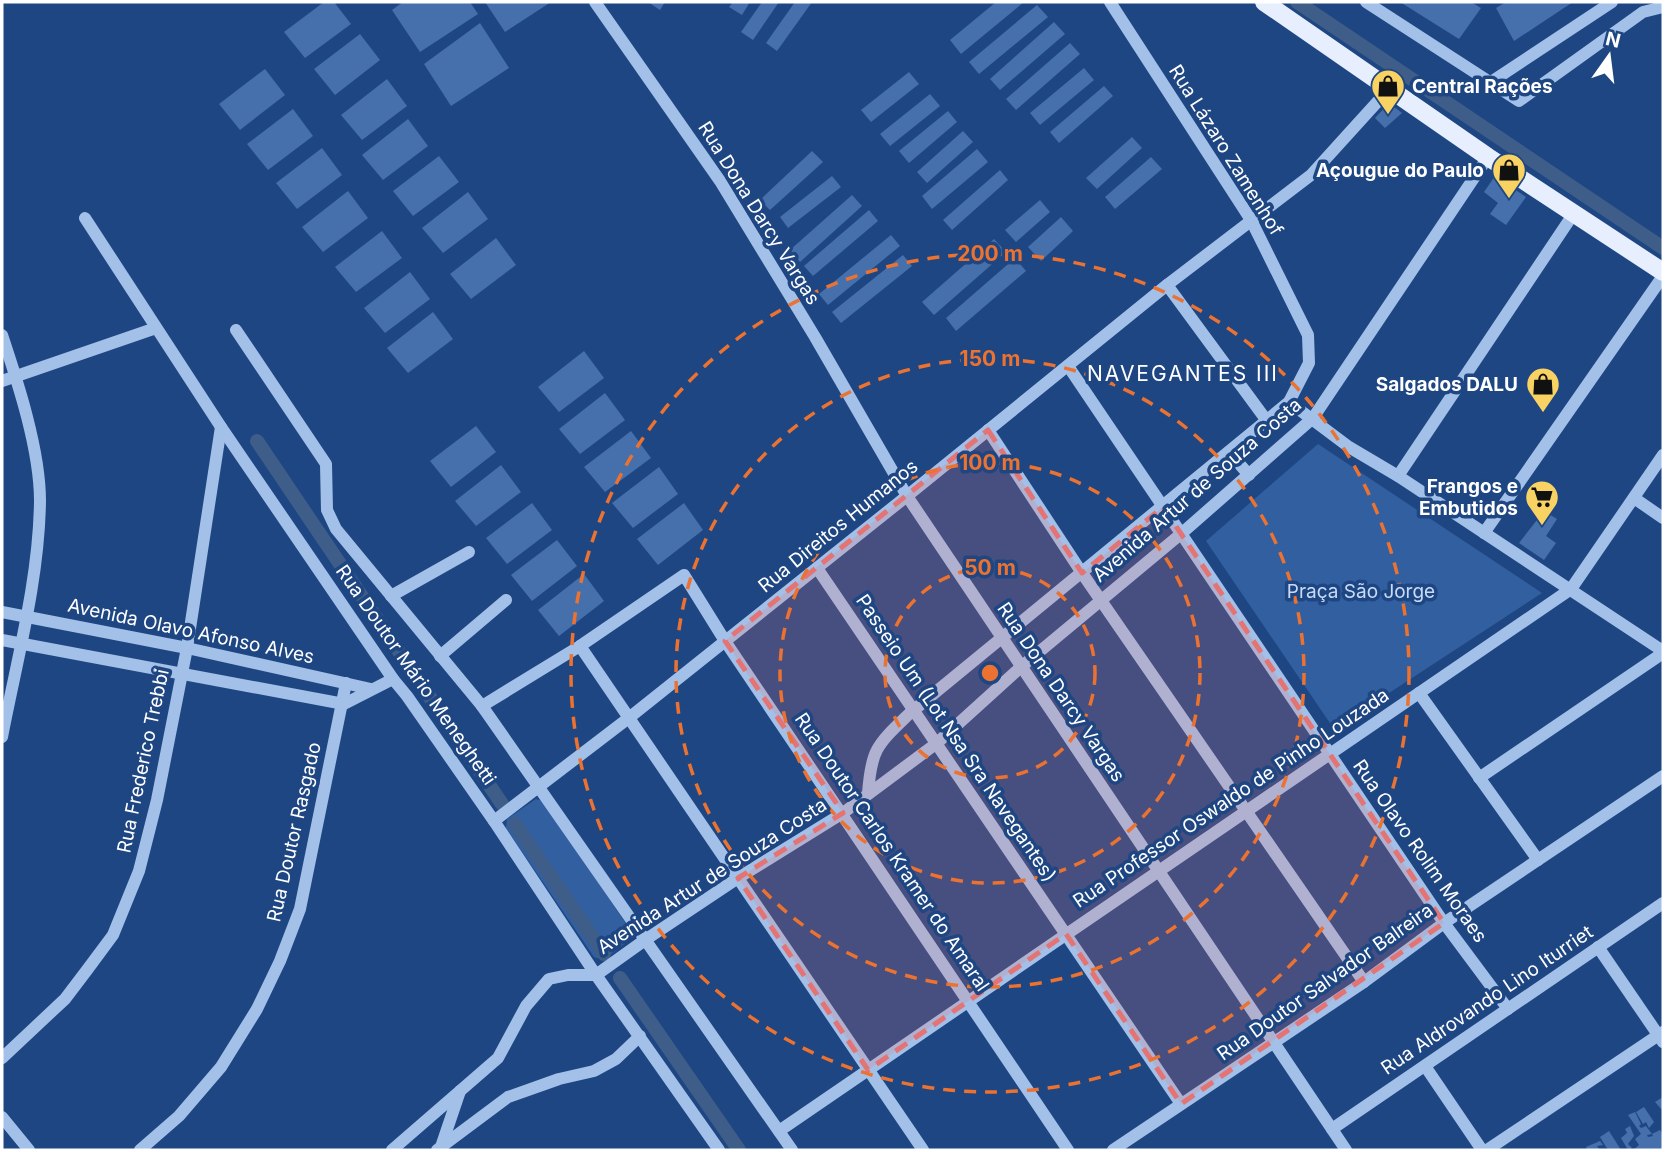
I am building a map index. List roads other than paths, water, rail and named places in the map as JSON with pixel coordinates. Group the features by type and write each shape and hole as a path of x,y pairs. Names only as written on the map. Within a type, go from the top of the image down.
{"main road":[{"path":"1264,2 1663,274"}],"street":[{"name":"Rua Dona Darcy Vargas","path":"595,2 720,181 907,496 1346,1150"},
{"name":"Rua Lázaro Zamenhof","path":"1110,2 1251,220 1308,335 1309,363"},
{"path":"1366,2 1519,101 1643,12 1663,7"},
{"path":"1491,82 1612,2"},
{"name":"Rua Direitos Humanos","path":"494,821 630,717 1167,285 1311,175 1389,89"},
{"name":"Avenida Artur de Souza Costa","path":"392,1150 498,1058 526,1006 549,979 568,975 596,975 738,878 843,813 937,743 1021,667 1313,418 1488,157"},
{"path":"1398,477 1574,213"},
{"name":"Rua Doutor Mário Meneghetti","path":"85,218 221,427 719,1150"},
{"path":"1484,533 1663,274"},
{"path":"1167,285 1266,421"},
{"path":"2,381 156,328"},
{"name":"Rua Doutor Mário Meneghetti","path":"236,330 326,464 327,510 336,529 482,706 792,1150"},
{"path":"2,335 16,376 32,442 40,499 33,580 2,737"},
{"name":"Avenida Artur de Souza Costa","path":"868,794 873,755 883,739 909,714 1289,402 1309,363"},
{"name":"Rua Olavo Rolim Moraes","path":"1068,366 1444,923 1508,1009"},
{"path":"1289,402 1349,447 1571,589 1663,652 1479,778"},
{"name":"Rua Frederico Trebbi","path":"2,1058 65,999 113,935 127,904 157,800 187,648 221,427"},
{"path":"988,430 1082,573 1364,982"},
{"path":"1229,452 1249,475"},
{"name":"Rua Professor Oswaldo de Pinho Louzada","path":"779,1130 1571,589 1663,455"},
{"path":"1634,498 1663,518"},
{"path":"391,596 469,552"},
{"name":"Passeio Um (Lot Nsa Sra Navegantes)","path":"817,568 1181,1104"},
{"name":"Rua Doutor Carlos Kramer do Amaral","path":"580,646 684,575 1069,1150"},
{"path":"440,656 506,600"},
{"name":"Avenida Olavo Afonso Alves","path":"2,612 187,648 371,689"},
{"path":"2,640 344,704 393,679"},
{"path":"482,706 580,646 922,1150"},
{"name":"Rua Doutor Rasgado","path":"140,1150 179,1116 221,1067 257,1009 280,961 300,909 344,704 346,683"},
{"path":"1419,693 1538,860"},
{"name":"Rua Doutor Salvador Balreira","path":"1113,1150 1274,1044 1444,923 1663,776"},
{"name":"Rua Aldrovando Lino Iturriet","path":"1332,1129 1663,903"},
{"path":"1425,1066 1484,1150 1662,1037 1598,947"},
{"name":"Avenida Artur de Souza Costa","path":"439,1149 508,1097 559,1079 594,1071 616,1059 640,1036"},
{"name":"Avenida Artur de Souza Costa","path":"439,1149 461,1090"},
{"path":"2,1117 29,1150"}],"waterway":[{"path":"1297,2 1663,248"},
{"path":"257,441 502,804"},
{"path":"515,824 604,954"},
{"path":"620,978 739,1150"}],"place":[{"name":"Central Rações","path":"1388,116"},
{"name":"Açougue do Paulo","path":"1509,200"},
{"name":"Salgados DALU","path":"1543,414"},
{"name":"Frangos e Embutidos","path":"1542,527"}],"district":[{"name":"NAVEGANTES III","path":"1183,373"}],"park label":[{"name":"Praça São Jorge","path":"1361,591"}]}
